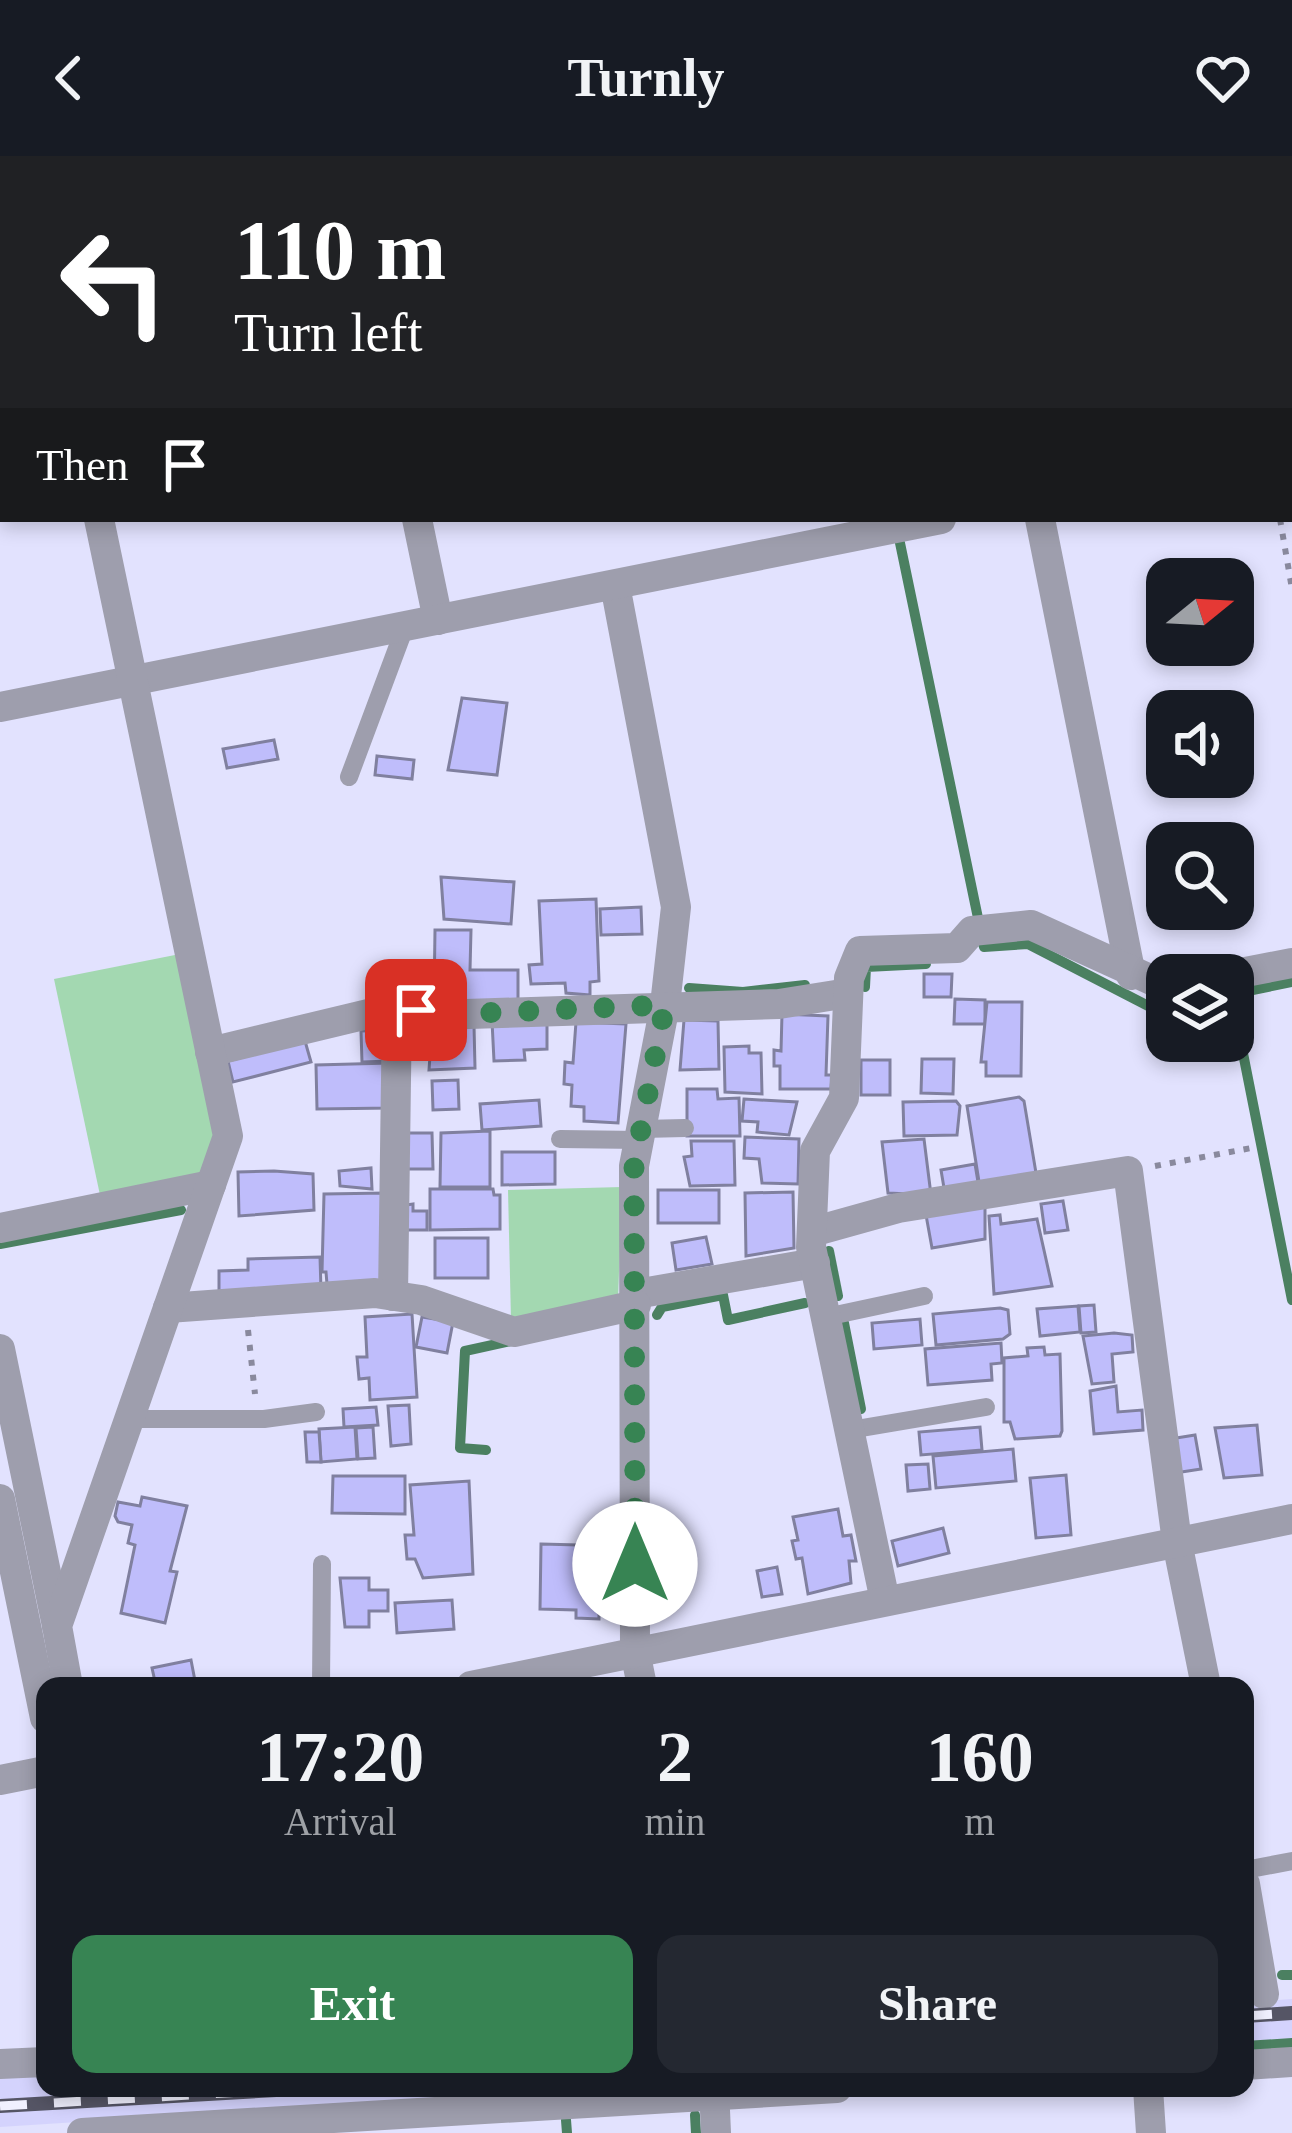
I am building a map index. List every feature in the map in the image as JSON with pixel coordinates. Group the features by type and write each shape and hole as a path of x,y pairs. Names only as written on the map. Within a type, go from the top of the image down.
{"street":[{"path":"57,1626 228,1136 100,522"},
{"path":"418,522 438,620"},
{"path":"0,707 917,522"},
{"path":"1041,522 1131,974"},
{"path":"615,585 676,907 665,1005 634,1166 635,1651 641,1677"},
{"path":"885,1600 813,1248 815,1151 844,1098 848,993 860,951 958,947 972,931 1030,925 1146,979"},
{"path":"1254,970 1292,963"},
{"path":"210,1052 397,1006 436,1015 779,1004 848,993"},
{"path":"393,1296 398,1217 397,1006"},
{"path":"168,1308 393,1296 514,1332 813,1248 898,1208 1128,1171 1177,1542 1204,1677"},
{"path":"0,1228 211,1186"},
{"path":"0,1349 66,1677"},
{"path":"0,1499 37,1677"},
{"path":"512,1677 1292,1519"},
{"path":"0,1780 36,1773"},
{"path":"1254,1963 1267,1994"},
{"path":"0,2064 36,2062"},
{"path":"1254,2065 1292,2062"},
{"path":"82,2133 407,2122 655,2097"},
{"path":"714,2097 716,2133"},
{"path":"1149,2097 1151,2133"}],"lane":[{"path":"349,777 405,627"},
{"path":"560,1139 686,1128"},
{"path":"826,1317 924,1296"},
{"path":"850,1430 986,1407"},
{"path":"129,1419 257,1419 316,1412"},
{"path":"321,1677 322,1564"},
{"path":"1254,1868 1292,1862"}],"path":[{"path":"1281,522 1292,589"},
{"path":"1128,1171 1257,1148"},
{"path":"245,1303 257,1419"}],"shaded area":[{"path":"1292,1999 1292,2039 1254,2041 1254,2001"},
{"path":"36,2074 36,2097 465,2097 0,2127 0,2076"}],"green space":[{"path":"180,954 218,1137 205,1174 100,1195 54,979"},
{"path":"622,1187 618,1300 511,1320 508,1190"}],"building":[{"path":"462,698 507,703 497,775 448,770"},
{"path":"274,740 278,759 227,768 223,749"},
{"path":"377,756 414,760 412,779 375,775"},
{"path":"441,877 514,882 511,924 444,919"},
{"path":"596,899 599,981 590,982 590,995 566,993 565,983 531,984 529,965 542,964 539,901"},
{"path":"641,907 642,934 601,935 600,909"},
{"path":"435,930 471,930 470,970 518,970 518,1002 434,1001"},
{"path":"924,974 952,974 951,997 924,997"},
{"path":"955,999 985,1000 985,1024 954,1024"},
{"path":"987,1002 1022,1002 1021,1076 986,1076 986,1062 981,1062"},
{"path":"782,1014 828,1016 826,1075 832,1075 831,1089 780,1089 774,1050 781,1051"},
{"path":"547,1019 547,1049 524,1050 525,1060 494,1061 492,1021"},
{"path":"684,1020 718,1021 719,1069 680,1070"},
{"path":"576,1022 626,1024 618,1123 584,1121 584,1107 571,1106 572,1085 564,1084 565,1062 573,1063"},
{"path":"474,1026 475,1068 429,1070 432,1028"},
{"path":"390,1030 391,1061 362,1062 361,1031"},
{"path":"305,1041 311,1062 233,1082 228,1061"},
{"path":"749,1046 749,1053 761,1053 762,1094 725,1092 724,1047"},
{"path":"922,1059 954,1059 953,1094 921,1093"},
{"path":"861,1060 890,1060 890,1095 861,1095"},
{"path":"390,1063 391,1108 317,1109 316,1065"},
{"path":"458,1080 459,1109 433,1110 432,1081"},
{"path":"687,1089 717,1089 718,1099 739,1098 740,1136 687,1136"},
{"path":"1019,1097 1024,1101 1037,1179 980,1188 967,1106"},
{"path":"744,1099 797,1102 789,1135 757,1132 758,1122 742,1121"},
{"path":"539,1100 541,1126 482,1130 480,1104"},
{"path":"956,1101 960,1106 957,1135 904,1136 903,1102"},
{"path":"490,1131 490,1187 440,1187 441,1133"},
{"path":"407,1133 432,1133 433,1169 407,1169"},
{"path":"745,1137 799,1139 798,1184 762,1183 759,1159 744,1158"},
{"path":"924,1139 931,1195 888,1193 882,1142"},
{"path":"691,1141 734,1141 735,1185 690,1186 684,1157 692,1156"},
{"path":"502,1152 555,1152 555,1184 502,1185"},
{"path":"975,1164 979,1188 945,1194 941,1170"},
{"path":"371,1168 372,1189 340,1186 339,1171"},
{"path":"238,1172 313,1174 314,1210 239,1216"},
{"path":"430,1189 493,1189 494,1195 500,1195 500,1229 430,1230"},
{"path":"658,1190 719,1190 719,1223 658,1223"},
{"path":"793,1192 794,1248 746,1256 745,1193"},
{"path":"386,1193 381,1289 327,1284 326,1272 322,1272 324,1194"},
{"path":"1063,1201 1068,1230 1045,1233 1041,1204"},
{"path":"413,1204 413,1211 427,1211 427,1230 406,1230 406,1205"},
{"path":"985,1206 985,1239 932,1248 926,1215"},
{"path":"1000,1215 1001,1224 1037,1219 1052,1286 994,1294 989,1216"},
{"path":"706,1237 712,1264 676,1270 672,1243"},
{"path":"435,1238 488,1238 488,1278 435,1278"},
{"path":"320,1257 321,1290 219,1297 219,1271 248,1270 248,1259"},
{"path":"1094,1305 1096,1332 1081,1333 1079,1306"},
{"path":"1078,1306 1080,1332 1040,1336 1037,1309"},
{"path":"1008,1310 1010,1334 1003,1339 936,1345 933,1314"},
{"path":"412,1314 417,1397 370,1400 369,1378 359,1379 357,1357 367,1357 365,1317"},
{"path":"422,1317 453,1322 447,1353 416,1347"},
{"path":"920,1319 922,1345 874,1349 872,1323"},
{"path":"1132,1335 1133,1352 1112,1354 1114,1382 1092,1384 1083,1336"},
{"path":"1001,1343 1002,1363 991,1364 992,1380 928,1385 925,1349"},
{"path":"1044,1347 1045,1355 1060,1354 1062,1431 1060,1436 1015,1439 1010,1422 1004,1422 1004,1358 1028,1356 1027,1348"},
{"path":"1116,1386 1118,1412 1142,1410 1143,1430 1094,1434 1090,1391"},
{"path":"409,1405 411,1444 391,1446 388,1406"},
{"path":"376,1407 378,1425 344,1427 343,1409"},
{"path":"1257,1425 1262,1475 1224,1478 1215,1428"},
{"path":"355,1427 357,1459 321,1462 319,1429"},
{"path":"373,1427 375,1458 358,1459 356,1428"},
{"path":"980,1427 982,1450 921,1455 919,1432"},
{"path":"305,1432 319,1432 321,1462 307,1462"},
{"path":"1195,1435 1201,1469 1175,1473 1170,1439"},
{"path":"1013,1449 1016,1481 936,1488 933,1456"},
{"path":"928,1464 930,1489 908,1491 906,1465"},
{"path":"1066,1475 1071,1535 1036,1538 1030,1478"},
{"path":"333,1476 405,1476 405,1514 332,1513"},
{"path":"469,1481 473,1574 423,1578 415,1559 407,1559 405,1535 414,1535 410,1485"},
{"path":"142,1497 187,1506 170,1571 177,1572 165,1623 121,1613 135,1545 128,1543 132,1525 118,1522 115,1516 118,1502 140,1506"},
{"path":"838,1509 843,1536 851,1535 856,1561 849,1561 851,1583 808,1594 802,1558 796,1559 792,1541 798,1540 793,1517"},
{"path":"943,1528 949,1553 898,1566 892,1541"},
{"path":"541,1544 616,1546 615,1610 599,1610 599,1619 576,1618 576,1610 540,1609"},
{"path":"777,1567 782,1594 762,1597 757,1571"},
{"path":"340,1578 369,1578 369,1590 388,1590 388,1611 369,1611 369,1627 345,1627"},
{"path":"452,1600 454,1629 397,1633 395,1603"},
{"path":"191,1660 194,1677 154,1677 152,1668"}],"waterway":[{"path":"900,543 978,918"},
{"path":"981,938 984,947 1028,944 1146,1005"},
{"path":"865,987 866,967 926,964"},
{"path":"1254,990 1292,982"},
{"path":"689,988 743,992 805,985"},
{"path":"1245,1062 1292,1300"},
{"path":"0,1244 181,1210"},
{"path":"829,1251 838,1296"},
{"path":"657,1315 662,1307 723,1295 728,1320 805,1303"},
{"path":"844,1323 861,1409"},
{"path":"486,1450 460,1448 465,1351 511,1341"},
{"path":"1282,1975 1292,1975"},
{"path":"1254,2045 1292,2043"},
{"path":"695,2115 696,2133"},
{"path":"566,2120 567,2133"}],"railway":[{"path":"1254,2015 1292,2013"},
{"path":"0,2106 156,2097"}],"route":[{"path":"416,1010 436,1015 665,1005 634,1166 635,1564"}]}
